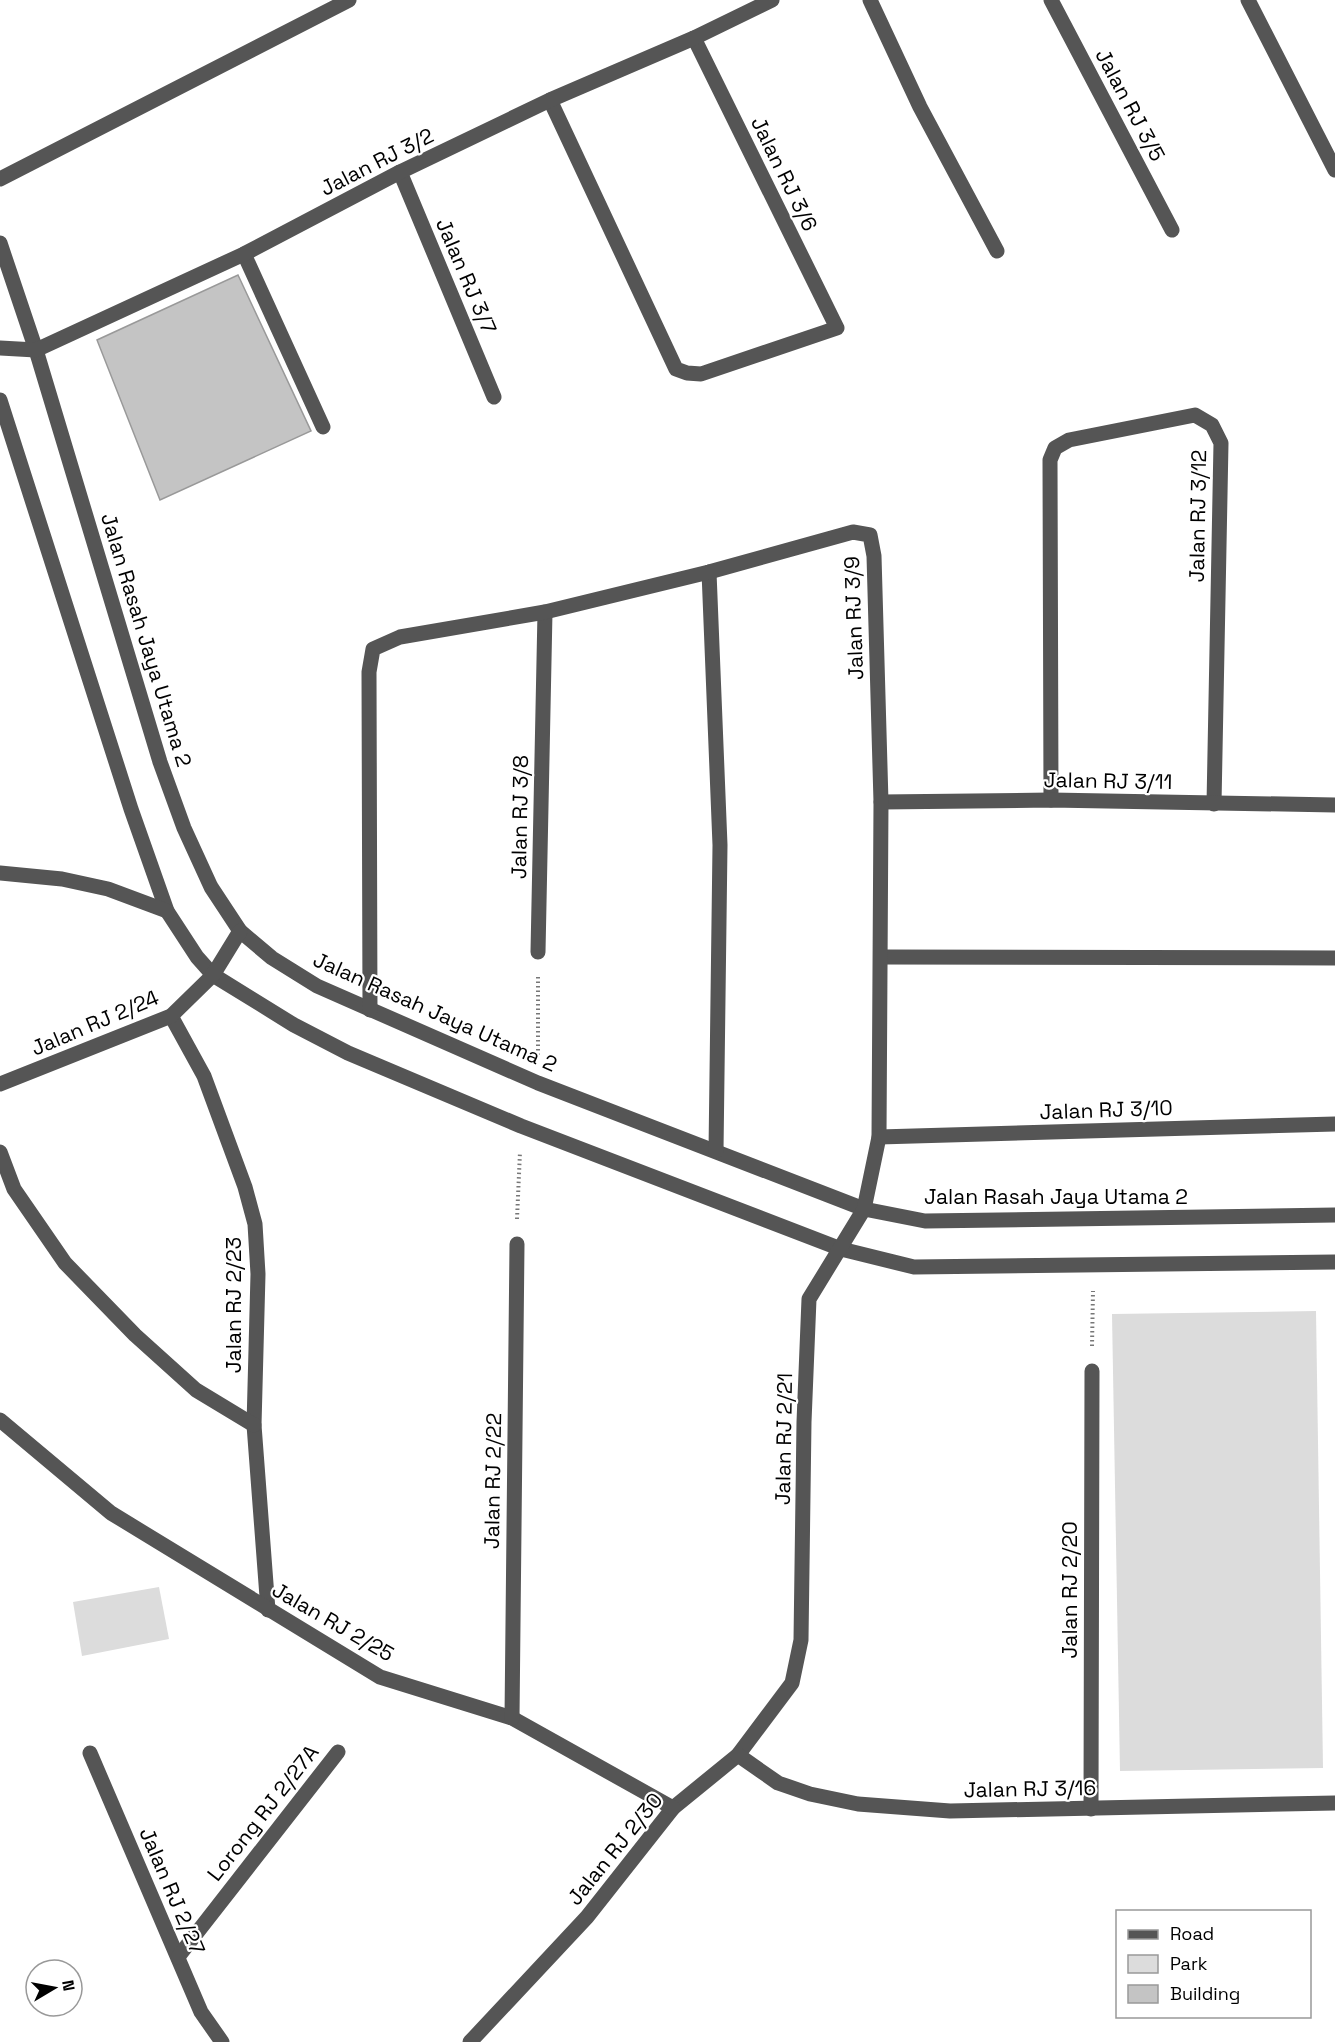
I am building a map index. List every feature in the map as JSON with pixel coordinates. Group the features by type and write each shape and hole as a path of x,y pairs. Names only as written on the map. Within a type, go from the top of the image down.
{"street":[{"path":"0,179 349,0"},
{"name":"Jalan RJ 3/2","path":"0,348 36,350 244,254 400,172 550,100 694,38 772,0"},
{"path":"870,0 920,107 997,251"},
{"name":"Jalan RJ 3/5","path":"1051,0 1172,230"},
{"path":"1248,0 1335,170"},
{"name":"Jalan RJ 3/6","path":"550,100 676,369 701,374 837,328 694,38"},
{"name":"Jalan RJ 3/7","path":"400,172 494,397"},
{"name":"Jalan Rasah Jaya Utama 2","path":"0,243 36,350 160,762 184,828 211,887 240,931 272,958 308,980 370,1010 538,1083 864,1209 925,1221 1335,1215"},
{"path":"244,254 324,427"},
{"path":"0,400 131,809 167,911 197,957 213,975 294,1025 348,1053 521,1126 841,1249 914,1267 1335,1262"},
{"name":"Jalan RJ 3/12","path":"1051,800 1050,460 1055,448 1069,440 1195,414 1212,425 1221,443 1214,804"},
{"name":"Jalan RJ 3/9","path":"370,1010 369,672 373,649 400,637 545,612 709,572 853,532 870,536 874,556 881,802 879,1137 864,1209"},
{"path":"709,572 720,845 716,1151"},
{"name":"Jalan RJ 3/8","path":"538,952 545,612"},
{"name":"Jalan RJ 3/11","path":"881,802 1051,800 1335,805"},
{"path":"0,873 62,879 108,889 167,911"},
{"name":"Jalan RJ 2/24","path":"0,1084 171,1016 213,975 240,931"},
{"path":"880,957 1335,958"},
{"name":"Jalan RJ 2/23","path":"171,1016 204,1076 245,1187 255,1224 258,1274 254,1425 268,1610"},
{"name":"Jalan RJ 3/10","path":"879,1137 1335,1124"},
{"path":"0,1152 14,1189 66,1263 135,1335 196,1390 254,1425"},
{"name":"Jalan RJ 2/21","path":"792,1683 801,1640 804,1422 809,1299 864,1209"},
{"name":"Jalan RJ 2/22","path":"512,1718 517,1244"},
{"name":"Jalan RJ 2/20","path":"1091,1809 1092,1371"},
{"name":"Jalan RJ 2/25","path":"0,1420 111,1513 380,1677 512,1718 673,1808"},
{"name":"Jalan RJ 2/30","path":"470,2042 587,1917 673,1808 738,1755 792,1683"},
{"name":"Lorong RJ 2/27A","path":"178,1957 338,1752"},
{"name":"Jalan RJ 2/27","path":"90,1753 201,2012 222,2042"},
{"name":"Jalan RJ 3/16","path":"738,1755 778,1783 810,1794 858,1804 950,1811 1335,1803"}],"path":[{"path":"538,952 538,1083"},
{"path":"517,1244 521,1126"},
{"path":"1092,1371 1093,1266"}],"green space":[{"path":"1316,1311 1323,1768 1120,1771 1112,1314"},
{"path":"159,1587 169,1639 82,1656 73,1602"}],"building":[{"path":"238,275 311,431 160,500 97,340"}]}
